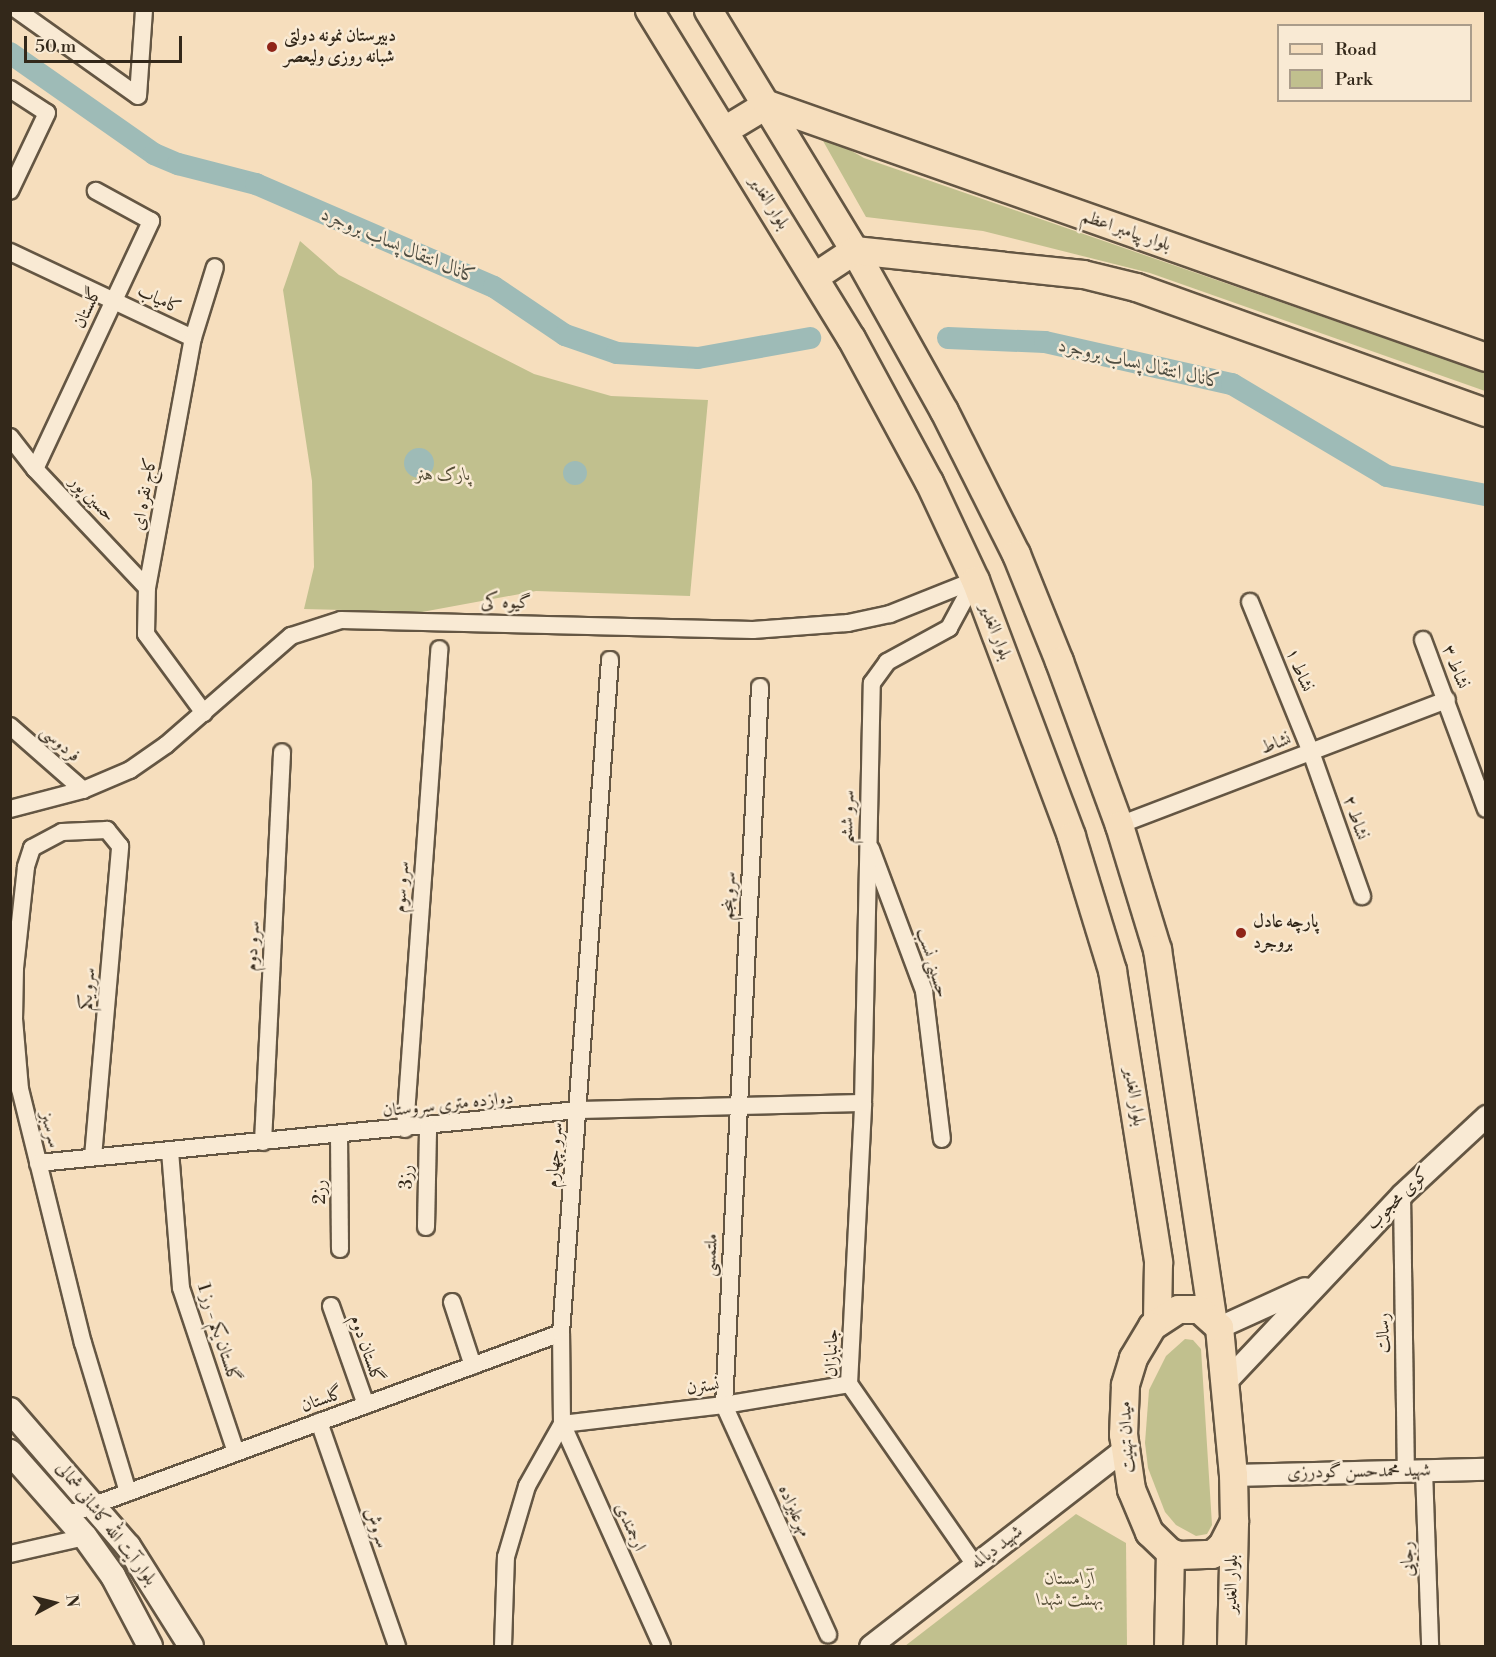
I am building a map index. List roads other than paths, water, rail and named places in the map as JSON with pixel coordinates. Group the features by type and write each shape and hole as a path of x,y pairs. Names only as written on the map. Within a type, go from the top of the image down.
{"main road":[{"name":"بلوار الغدیر","path":"649,10 814,276 929,482 975,580 1071,836 1112,970 1158,1262 1157,1322"},
{"path":"708,10 854,250 944,411 1016,554 1119,825 1157,949 1225,1382 1233,1475 1234,1521 1222,1545 1212,1554 1190,1558 1170,1552 1168,1647"},
{"path":"724,130 767,104"},
{"name":"بلوار پیامبر اعظم","path":"767,104 1485,357"},
{"path":"814,276 854,250 1052,267 1136,287 1485,412"},
{"name":"میدان تهنیت","path":"1170,1552 1149,1532 1138,1513 1124,1449 1125,1385 1137,1350 1157,1322 1178,1309 1192,1308 1215,1322"},
{"name":"بلوار آیت الله کاشانی شمالی","path":"10,1410 95,1503 168,1605 191,1647"},
{"name":"بلوار آیت الله کاشانی شمالی","path":"10,1452 85,1537 113,1576 150,1647"},
{"name":"بلوار الغدیر","path":"1231,1647 1234,1521"}],"street":[{"path":"17,10 138,96 144,10"},
{"path":"10,89 47,113 10,190"},
{"name":"گلستان","path":"35,469 151,221 96,191"},
{"name":"کامیاب","path":"10,252 193,338"},
{"name":"کاج نقره ای","path":"204,713 146,634 147,588 193,338 215,267"},
{"name":"حسین پور","path":"10,437 35,469 147,588"},
{"name":"گیوه کی","path":"10,809 83,790 130,770 204,713 291,636 341,620 753,630 848,622 890,614 975,580"},
{"name":"سرو ششم","path":"863,1103 872,683 887,662 949,628 975,580"},
{"name":"نشاط ۱","path":"1250,602 1311,752"},
{"name":"نشاط ۳","path":"1423,640 1447,700 1485,809"},
{"name":"سرو سوم","path":"405,1129 439,649"},
{"name":"سرو چهارم","path":"562,1424 561,1333 610,660"},
{"name":"سرو پنجم","path":"738,1107 759,687"},
{"name":"نشاط","path":"1119,825 1447,700"},
{"name":"فردوسی","path":"10,726 83,790"},
{"name":"سرو دوم","path":"263,1142 282,752"},
{"name":"نشاط ۲","path":"1311,752 1362,896"},
{"name":"سرسبز","path":"107,830 62,832 32,848 26,867 15,942 14,1019 19,1077 38,1163 83,1343 128,1492"},
{"name":"سرو یکم","path":"93,1156 120,846 107,830"},
{"name":"حسینی نسب","path":"867,840 924,991 942,1138"},
{"name":"دوازده متری سروستان","path":"38,1163 93,1156 428,1128 578,1110 863,1103"},
{"name":"جانبازان","path":"863,1103 849,1384 975,1565"},
{"name":"ملتمسی","path":"723,1405 738,1107"},
{"name":"کوی محجوب","path":"1225,1382 1314,1284 1402,1194 1485,1116"},
{"name":"رز3","path":"426,1227 428,1128"},
{"name":"رز2","path":"339,1135 340,1249"},
{"name":"گلستان یکم - رز 1","path":"170,1151 181,1288 236,1452"},
{"name":"رسالت","path":"1402,1194 1415,1471"},
{"path":"1215,1322 1314,1284"},
{"path":"452,1302 473,1366"},
{"name":"گلستان دوم","path":"330,1306 366,1405"},
{"name":"گلستان","path":"67,1515 561,1333"},
{"name":"نسترن","path":"562,1424 723,1405 849,1384"},
{"name":"مهرعلیزاده","path":"723,1405 828,1634"},
{"name":"سروش","path":"319,1422 397,1647"},
{"path":"498,1645 506,1557 527,1486 562,1424"},
{"name":"ارجمندی","path":"562,1424 662,1647"},
{"name":"شهید دیالمه","path":"870,1647 1124,1449"},
{"name":"شهید محمدحسن گودرزی","path":"1233,1475 1485,1469"},
{"name":"رجایی","path":"1415,1471 1430,1647"},
{"path":"10,1554 85,1537"}],"water":[{"path":"419,448 430,452 434,463 430,474 419,478 408,474 404,463 408,452"},
{"path":"575,461 580,462 586,468 586,478 580,484 575,485 570,484 564,478 563,473 564,468 570,462"}],"waterway":[{"name":"کانال انتقال پساب بروجرد","path":"10,53 154,154 178,164 256,184 494,287 565,335 617,353 698,358 810,338"},
{"name":"کانال انتقال پساب بروجرد","path":"948,338 1045,342 1232,384 1387,476 1486,495"}],"place":[{"name":"دبیرستان نمونه دولتی شبانه روزی ولیعصر","path":"272,47"},
{"name":"پارچه عادل بروجرد","path":"1241,933"}],"park label":[{"name":"پارک هنر","path":"443,475"},
{"name":"آرامستان بهشت شهدا","path":"1070,1590"}]}
